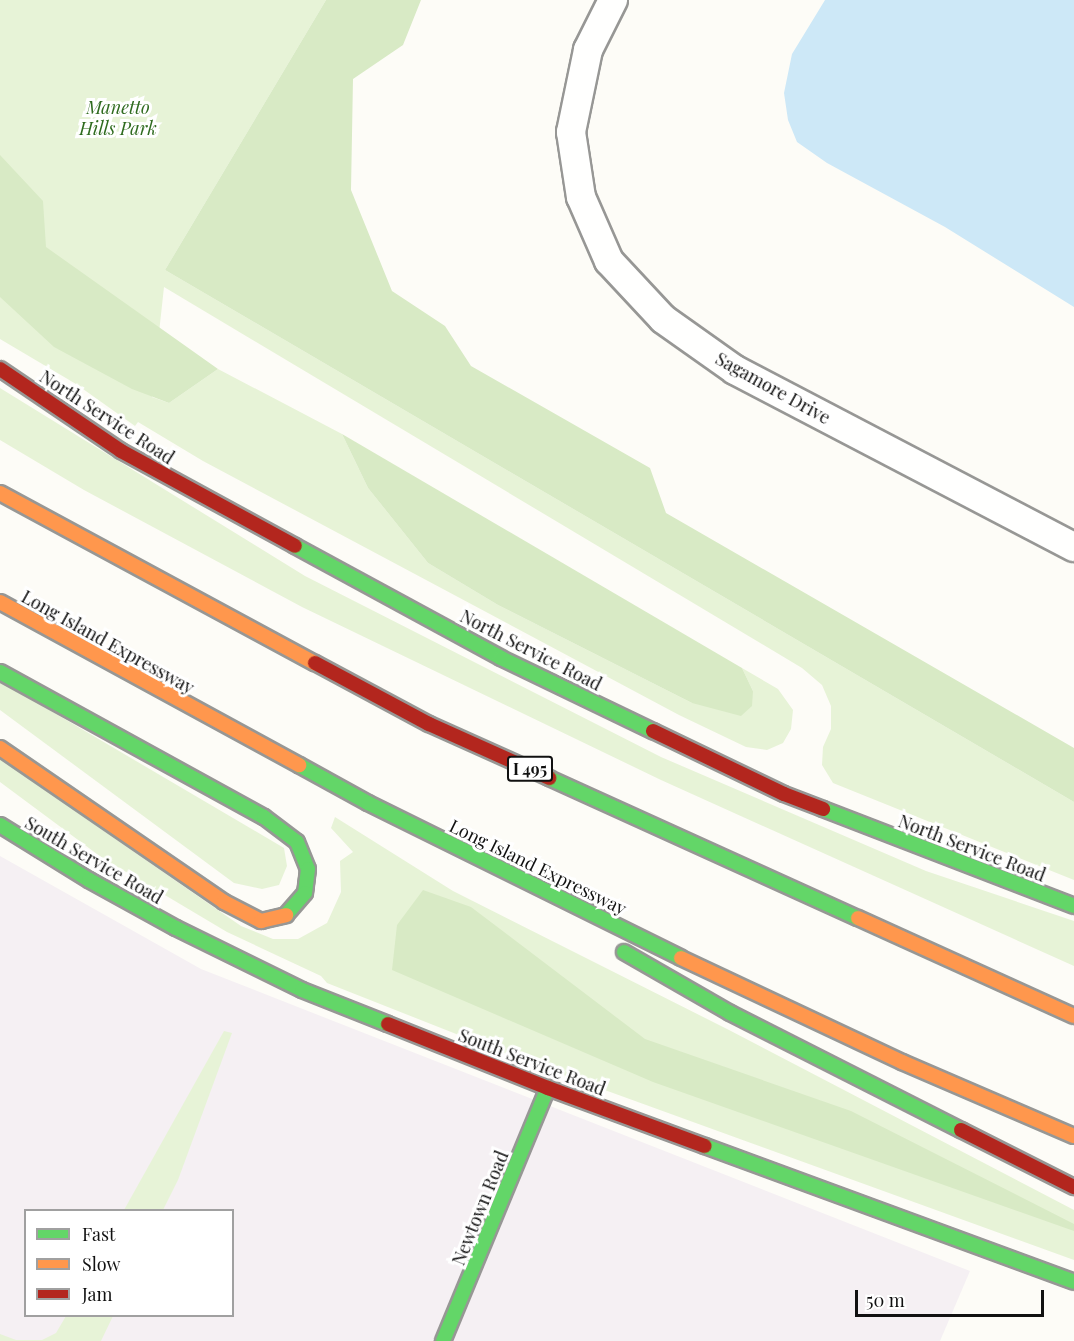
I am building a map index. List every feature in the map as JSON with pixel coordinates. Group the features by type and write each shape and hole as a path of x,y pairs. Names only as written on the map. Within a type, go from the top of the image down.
{"main road":[{"name":"North Service Road","path":"0,369 131,457 501,658 784,794 1074,906"},
{"name":"I 495","path":"0,493 429,724 1074,1016"},
{"name":"Long Island Expressway","path":"0,602 368,803 658,947 902,1062 1074,1136"},
{"path":"0,672 264,817 297,842 308,869 305,893 286,915 261,921 224,902 0,748"},
{"path":"368,803 538,904"},
{"name":"South Service Road","path":"0,825 89,880 166,923 302,990 548,1088 1074,1282"},
{"path":"609,944 730,1013 1074,1187"},
{"name":"Newtown Road","path":"443,1341 548,1088"}],"street":[{"name":"Sagamore Drive","path":"613,0 588,50 571,132 581,197 609,261 663,319 735,370 1074,547"}],"shaded area":[{"path":"0,856 201,969 970,1271 940,1341 0,1341"}],"green space":[{"name":"Manetto Hills Park","path":"0,0 326,0 165,270 1074,802 1074,880 833,783 822,765 823,747 831,729 831,706 822,685 802,668 164,287 152,397 169,403 218,369 342,434 368,488 428,563 498,605 692,703 753,691 742,668 778,689 793,710 791,729 783,743 767,750 746,747 679,715 203,461 138,422 135,426 76,384 0,339"},
{"path":"326,0 421,0 403,45 353,79 351,190 392,291 445,326 471,366 650,468 666,513 1074,748 1074,802 165,270"},
{"path":"0,155 43,201 46,247 218,369 169,403 132,389 54,347 0,297"},
{"path":"0,388 305,576 661,757 926,871 1074,921 1074,966 661,780 302,607 84,490 0,440"},
{"path":"342,434 742,668 753,691 752,706 741,716 692,703 498,605 428,563 368,488"},
{"path":"0,681 284,848 287,866 279,885 262,889 234,883 0,710"},
{"path":"0,759 241,926 273,939 298,939 327,923 341,892 340,861 353,852 331,828 335,817 453,891 729,1030 1074,1210 1074,1260 522,1060 327,983 321,976 227,932 101,857 0,782"},
{"path":"423,890 471,907 645,1039 851,1111 1074,1224 1074,1231 653,1082 392,970 397,925"},
{"path":"224,1031 232,1033 178,1180 164,1209 125,1209"},
{"path":"65,1317 113,1317 101,1341 0,1341 0,1334 16,1340 42,1340 56,1333"}],"water":[{"path":"825,0 1074,0 1074,307 945,227 827,163 797,142 788,120 784,93 792,54"}],"traffic: fast":[{"path":"295,546 501,658 653,731"},
{"path":"0,672 264,817 297,842 308,869 305,893 286,915"},
{"path":"299,765 368,803 681,958"},
{"path":"549,778 858,918"},
{"path":"823,809 1074,906"},
{"path":"0,825 89,880 176,928 302,990 388,1024"},
{"path":"624,952 730,1013 961,1130"},
{"path":"443,1341 548,1088"},
{"path":"705,1146 1074,1282"}],"traffic: slow":[{"path":"0,493 315,663"},
{"path":"0,602 299,765"},
{"path":"0,748 224,902 261,921 286,915"},
{"path":"858,918 1074,1016"},
{"path":"681,958 902,1062 1074,1136"}],"traffic: jam":[{"path":"0,369 121,451 295,546"},
{"path":"315,663 429,724 549,778"},
{"path":"653,731 784,794 823,809"},
{"path":"388,1024 548,1088 705,1146"},
{"path":"961,1130 1074,1187"}]}
